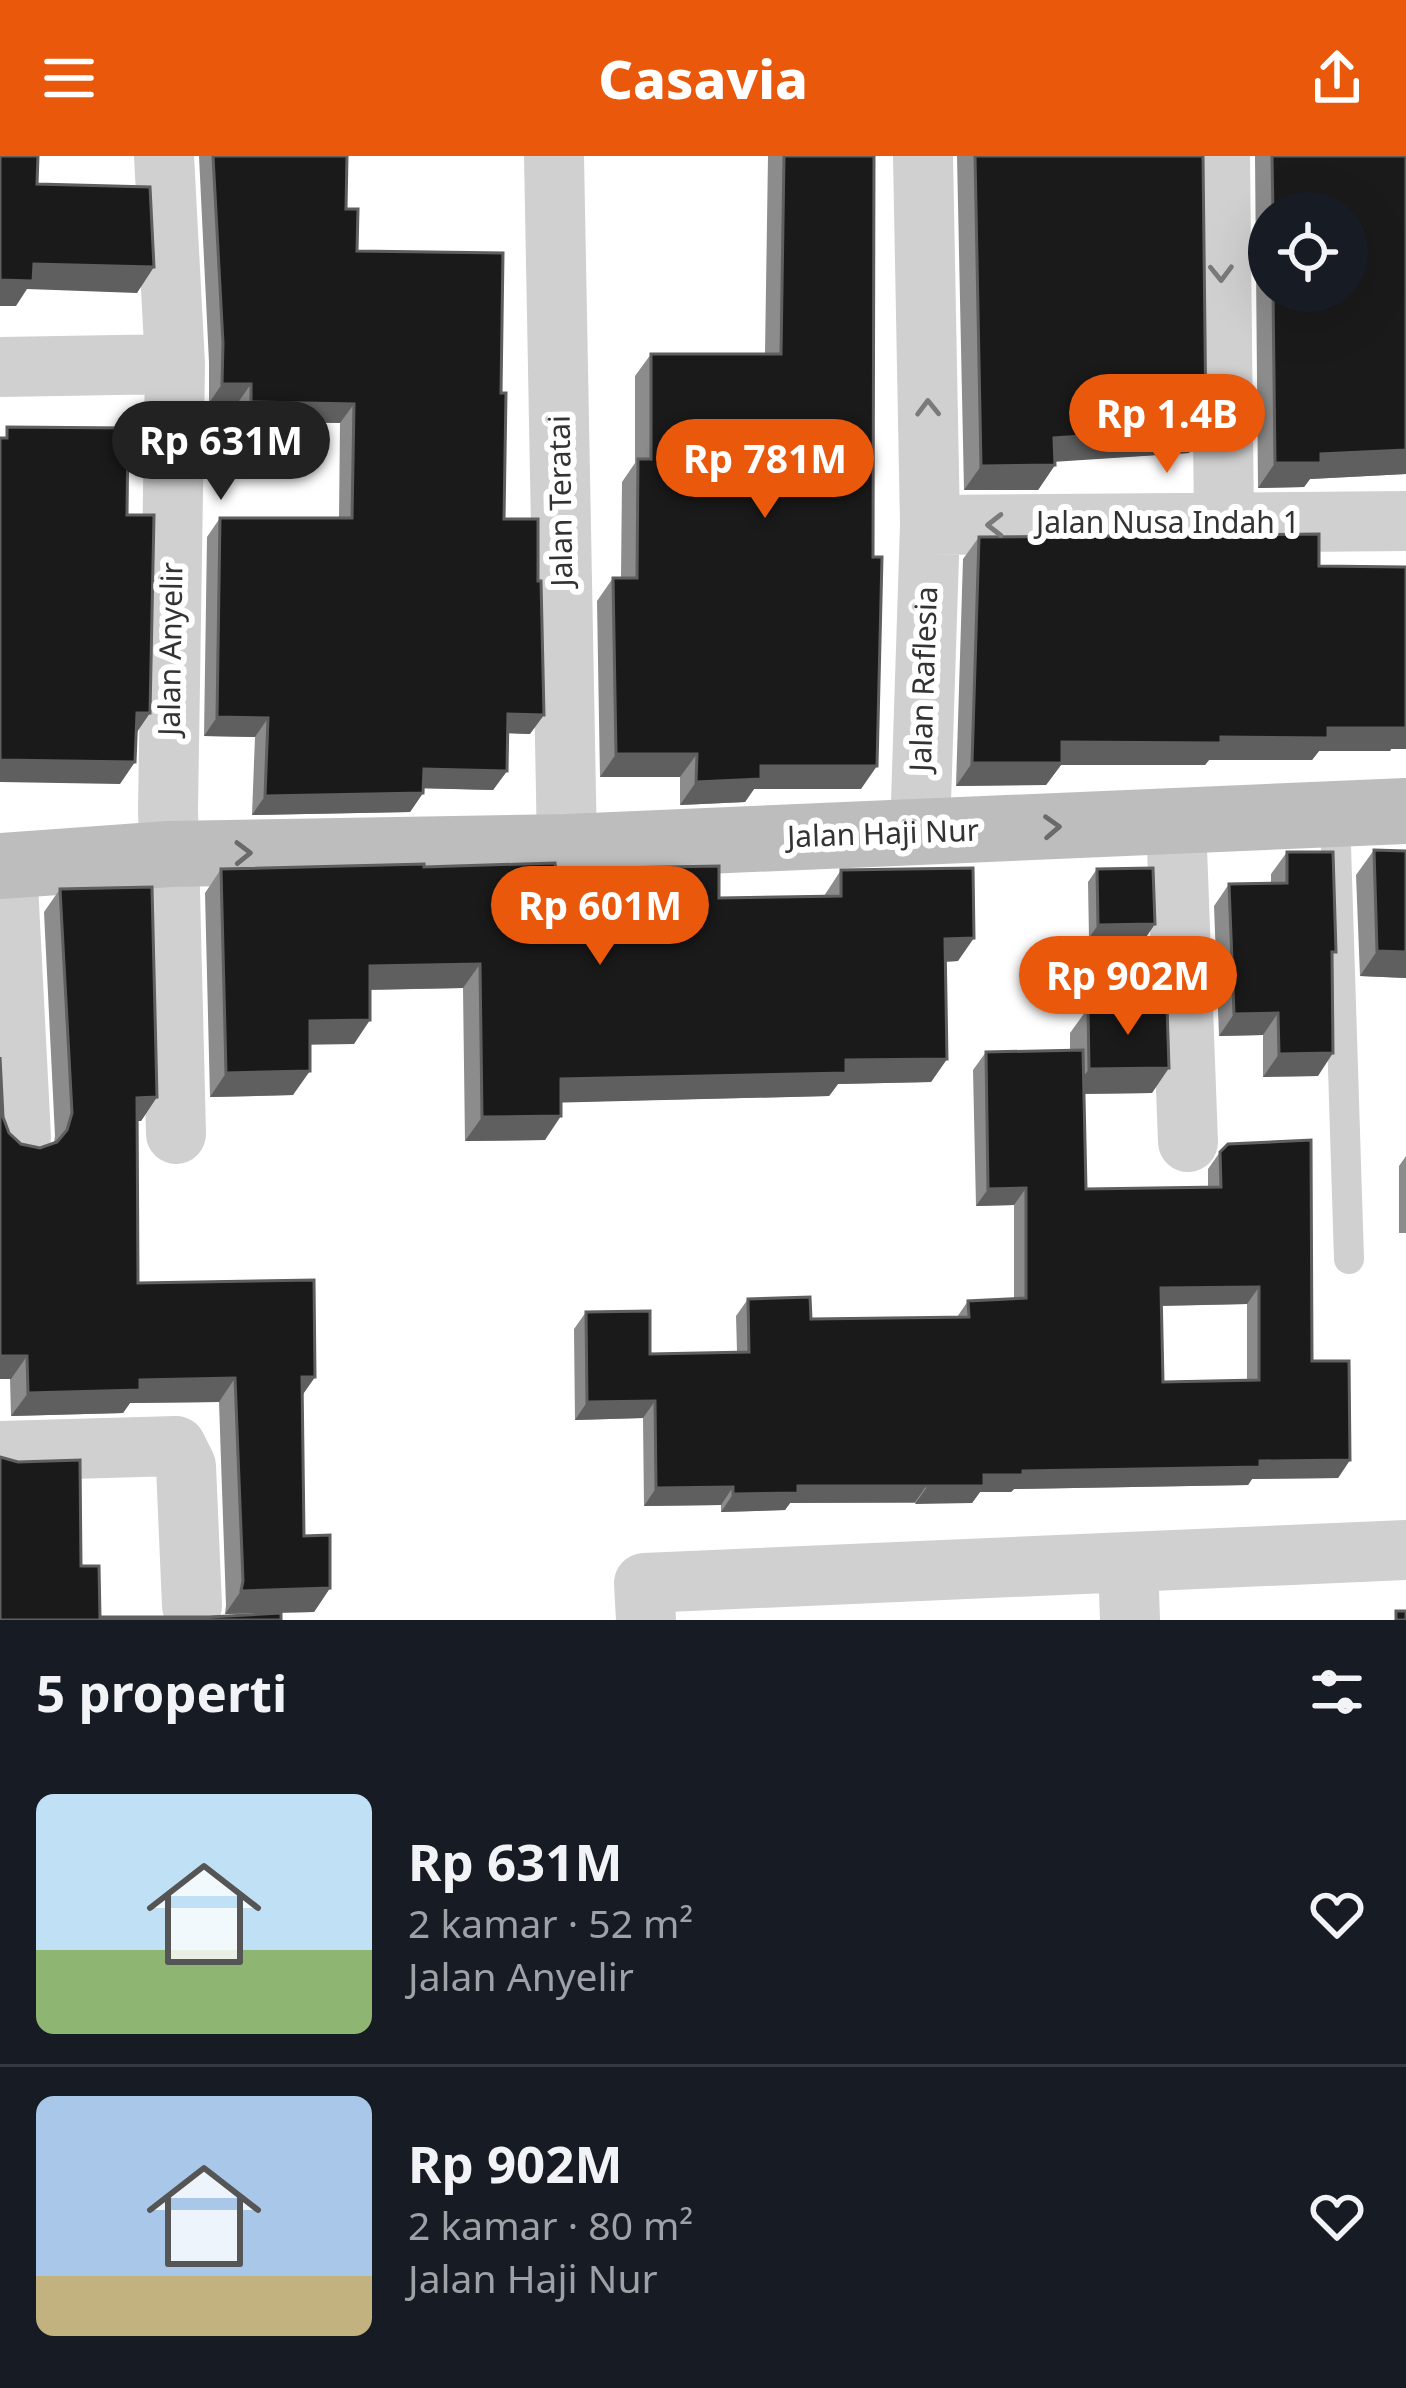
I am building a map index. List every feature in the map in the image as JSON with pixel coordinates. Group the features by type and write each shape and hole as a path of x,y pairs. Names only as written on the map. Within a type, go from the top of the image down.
{"street":[{"name":"Jalan Anyelir","path":"164,156 175,364 169,854 176,1134"},
{"name":"Jalan Teratai","path":"554,156 567,847"},
{"name":"Jalan Raflesia","path":"920,833 930,525 923,156"},
{"path":"1220,156 1224,524"},
{"path":"0,367 175,364"},
{"name":"Jalan Nusa Indah 1","path":"930,525 1406,521"},
{"name":"Jalan Haji Nur","path":"3,866 169,854 567,847 1406,811"},
{"path":"1176,821 1187,1142"},
{"path":"3,866 21,1137"},
{"path":"0,1451 176,1446 186,1466 192,1606"},
{"path":"646,1620 644,1583 1129,1591 1406,1550"}],"lane":[{"path":"1335,814 1349,1259"}],"building":[{"path":"0,156 38,156 37,184 150,187 154,267 34,264 33,281 0,280"},
{"path":"213,156 347,156 346,209 358,209 357,251 503,253 504,519 538,519 544,715 508,714 507,771 424,769 423,793 265,796 268,718 217,717 220,518 352,518 354,404 251,402 251,384 222,384"},
{"path":"784,156 874,156 873,557 882,557 877,766 761,766 761,779 696,782 697,754 616,754 613,578 637,578 638,459 651,459 651,354 781,354"},
{"path":"975,156 1203,156 1206,428 1054,438 1055,465 981,466"},
{"path":"1272,156 1406,156 1406,450 1321,454 1321,463 1275,463 1273,312 1368,312 1368,192 1273,192"},
{"path":"7,427 128,428 127,515 154,515 150,713 137,713 135,762 0,760 0,438 7,438"},
{"path":"1319,534 1319,566 1406,567 1406,728 1328,728 1328,738 1221,737 1221,743 1062,742 1062,763 972,763 979,537"},
{"path":"1374,850 1406,851 1406,952 1377,951"},
{"path":"1287,852 1333,852 1333,1053 1279,1054 1278,1013 1234,1014 1229,884 1287,883"},
{"path":"555,863 556,869 719,866 719,898 841,896 841,870 973,868 974,938 945,939 947,1059 846,1060 846,1073 561,1079 561,1116 482,1117 480,964 370,966 370,1020 310,1021 310,1071 226,1073 221,869"},
{"path":"1153,868 1155,924 1098,925 1097,869"},
{"path":"152,887 157,1097 137,1098 138,1283 314,1280 315,1377 302,1377 304,1536 330,1535 330,1588 241,1591 235,1378 140,1380 140,1390 28,1393 27,1356 0,1356 0,1057 3,1117 9,1133 21,1144 40,1148 57,1142 72,1113 60,889"},
{"path":"1167,1006 1169,1068 1089,1069 1088,1008"},
{"path":"1083,1050 1086,1189 1221,1187 1220,1152 1228,1144 1311,1140 1312,1361 1349,1361 1350,1460 1260,1461 1260,1467 1023,1471 1023,1475 984,1475 984,1486 798,1486 798,1493 733,1494 733,1487 656,1488 655,1401 587,1402 586,1312 650,1311 650,1354 749,1352 748,1299 810,1297 811,1319 969,1317 968,1301 1026,1298 1026,1188 988,1189 986,1052","holes":["1259,1287 1259,1380 1163,1382 1161,1288"]},
{"path":"0,1457 18,1462 80,1460 81,1566 99,1566 100,1617 281,1613 281,1620 0,1620"}]}
